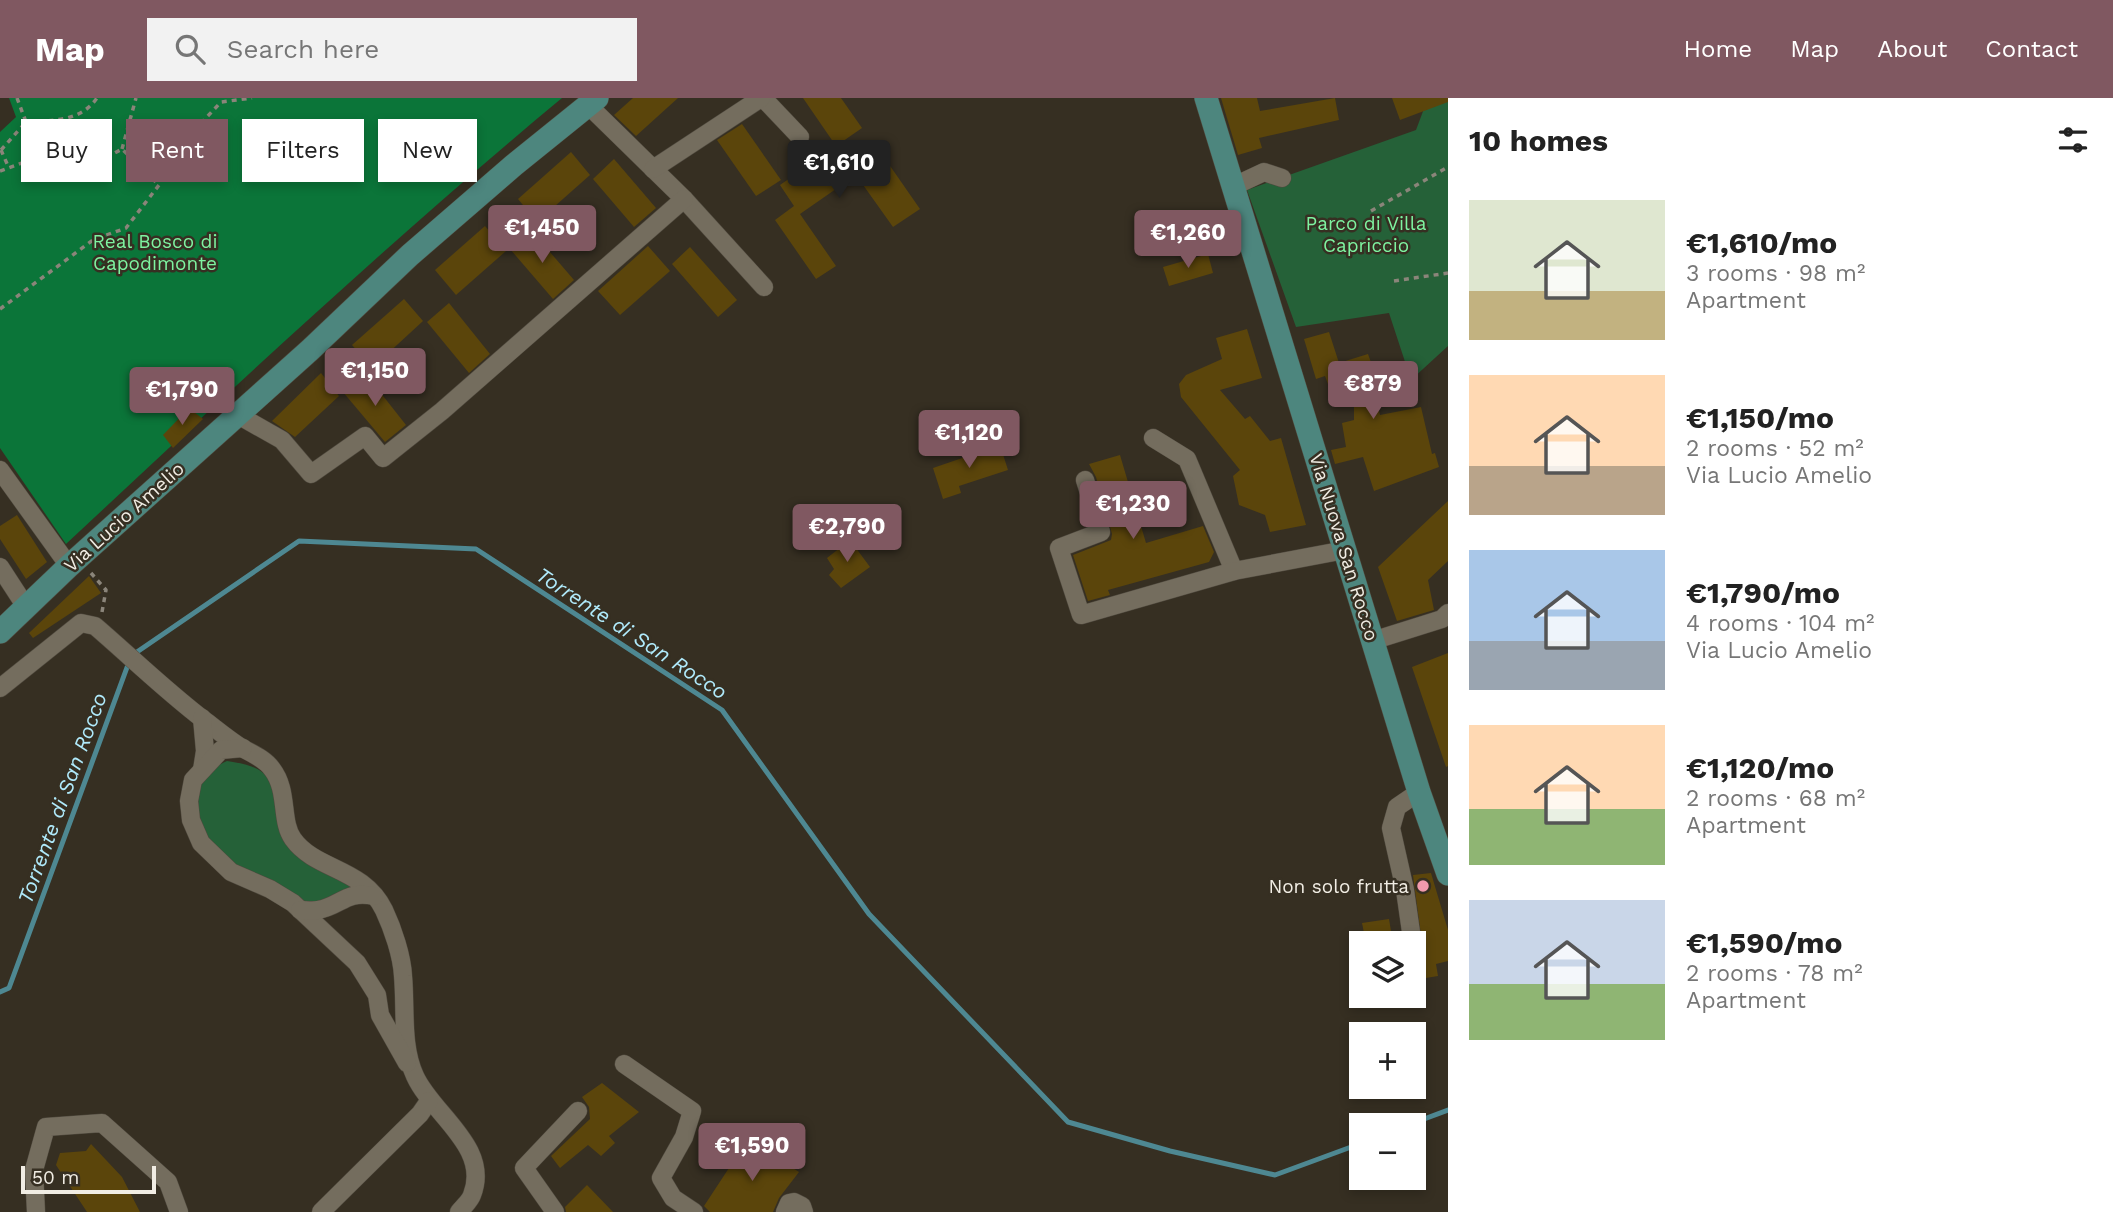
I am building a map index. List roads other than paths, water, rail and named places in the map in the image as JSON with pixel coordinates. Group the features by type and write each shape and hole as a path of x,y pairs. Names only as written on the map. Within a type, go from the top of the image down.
{"main road":[{"name":"Via Nuova San Rocco","path":"1206,98 1419,792 1448,874"},
{"name":"Via Lucio Amelio","path":"0,632 26,607 78,568 236,414 310,350 410,255 593,101"}],"street":[{"path":"653,169 762,98 800,137"},
{"path":"593,101 764,286"},
{"path":"1232,187 1264,172 1282,178"},
{"path":"236,414 282,440 311,474 365,436 383,457 442,411 684,199"},
{"path":"1153,438 1187,459 1234,571"},
{"path":"0,470 78,568"},
{"path":"1085,480 1101,532 1059,548 1081,615 1234,571 1345,550"},
{"path":"0,567 26,607"},
{"path":"1372,641 1442,619 1448,613"},
{"path":"0,688 81,624 99,619 202,718 243,748 253,752 273,769 285,798 286,820 293,839 317,859 346,872 374,896 384,910 403,974 407,1045 414,1074"},
{"path":"202,718 205,751 202,770"},
{"path":"243,748 221,750 193,780 189,801 191,820 201,843 232,872 270,889 300,910 357,962 377,995 380,1015 429,1101 455,1127 475,1163 472,1195 459,1212"},
{"path":"1411,931 1391,828 1397,807 1419,792"},
{"path":"300,910 319,910 347,896 374,896"},
{"path":"624,1064 692,1111 684,1137 661,1178 674,1198 694,1212"},
{"path":"321,1212 420,1114 429,1101"},
{"path":"555,1212 524,1168 578,1111"},
{"path":"36,1212 34,1170 46,1127 102,1123 168,1182 179,1212"},
{"path":"785,1212 789,1203 794,1202 803,1206 804,1212"}],"waterway":[{"name":"Torrente di San Rocco","path":"134,654 299,541 476,549 722,710 869,914 1068,1122 1170,1151 1275,1175 1349,1148"},
{"name":"Torrente di San Rocco","path":"0,992 9,988 129,662"},
{"name":"Torrente di San Rocco","path":"1426,1118 1448,1110"}],"place":[{"name":"Non solo frutta","path":"1423,886"}],"park label":[{"name":"Parco di Villa Capriccio","path":"1366,234"},
{"name":"Real Bosco di Capodimonte","path":"155,252"}]}
